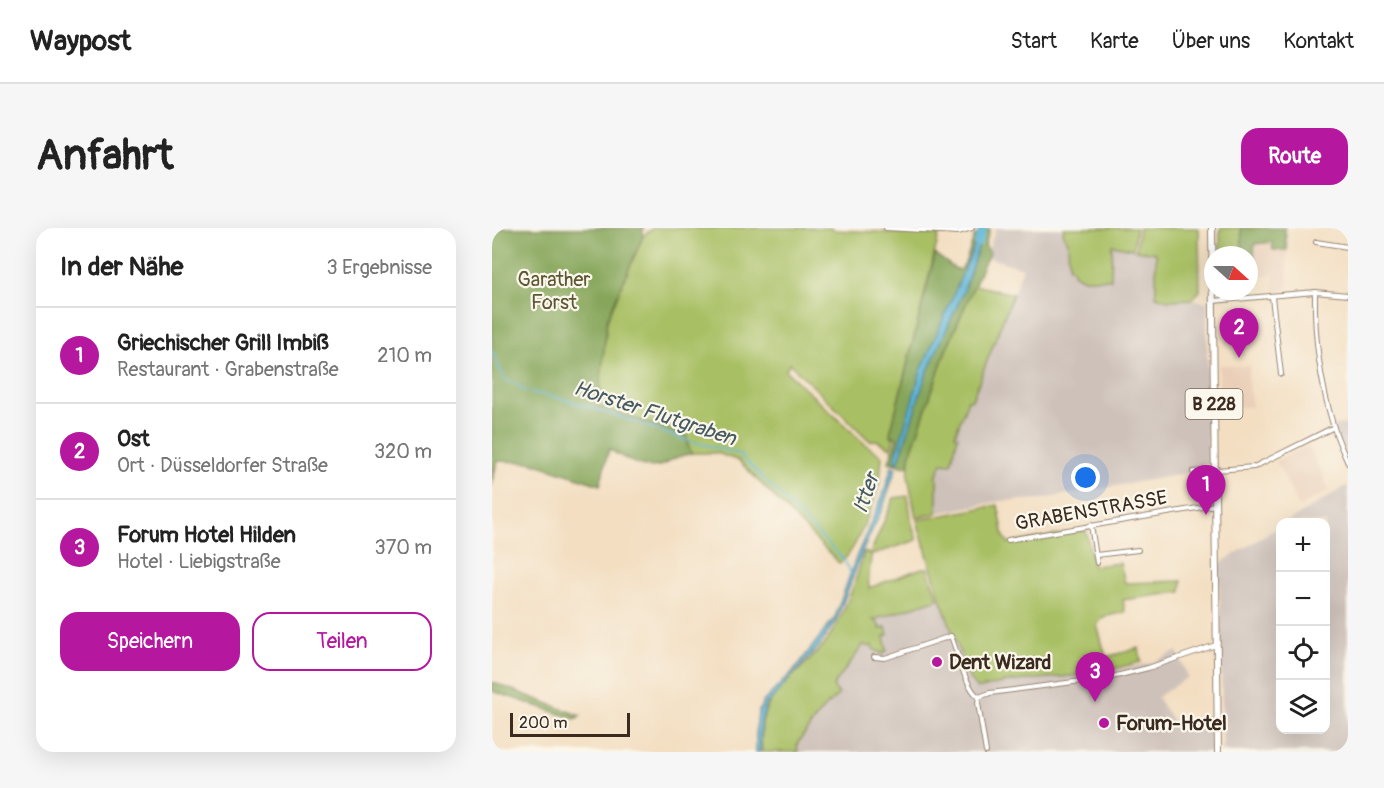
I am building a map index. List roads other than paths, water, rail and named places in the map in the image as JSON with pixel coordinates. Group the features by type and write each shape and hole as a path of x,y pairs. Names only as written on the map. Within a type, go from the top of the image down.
{"main road":[{"name":"B 228","path":"1212,228 1218,752"}],"street":[{"path":"886,228 958,232 972,228"},
{"path":"1316,242 1348,247"},
{"path":"1212,301 1315,292 1348,295"},
{"path":"1315,292 1314,311 1321,366 1334,427 1348,463"},
{"path":"1272,297 1281,374"},
{"path":"1193,472 1254,467 1334,427"},
{"name":"GRABENSTRASSE","path":"1008,540 1215,505"},
{"path":"1091,525 1097,563"},
{"path":"1096,555 1138,550"},
{"path":"874,657 885,658 951,636 970,686 979,697"},
{"path":"979,697 993,693 1112,677 1148,668 1216,645"},
{"path":"979,697 986,752"}],"water":[{"path":"983,233 963,293 926,375 898,463 894,462 920,373 979,235"},
{"path":"892,466 896,468 883,507 863,550 837,619 820,645 766,705 761,722 760,752 756,752 758,713 763,702 796,668 835,617 857,555 883,495"}],"waterway":[{"name":"Itter","path":"978,243 983,228"},
{"name":"Horster Flutgraben","path":"492,351 505,380 517,384 522,390 563,399 679,438 739,454 844,560 851,574"}],"place":[{"name":"Ost","path":"1239,358"},
{"name":"Griechischer Grill Imbiß","path":"1206,515"},
{"name":"Dent Wizard","path":"937,662"},
{"name":"Forum Hotel Hilden","path":"1095,702"},
{"name":"Forum-Hotel","path":"1104,723"}],"park label":[{"name":"Garather Forst","path":"554,290"}]}
